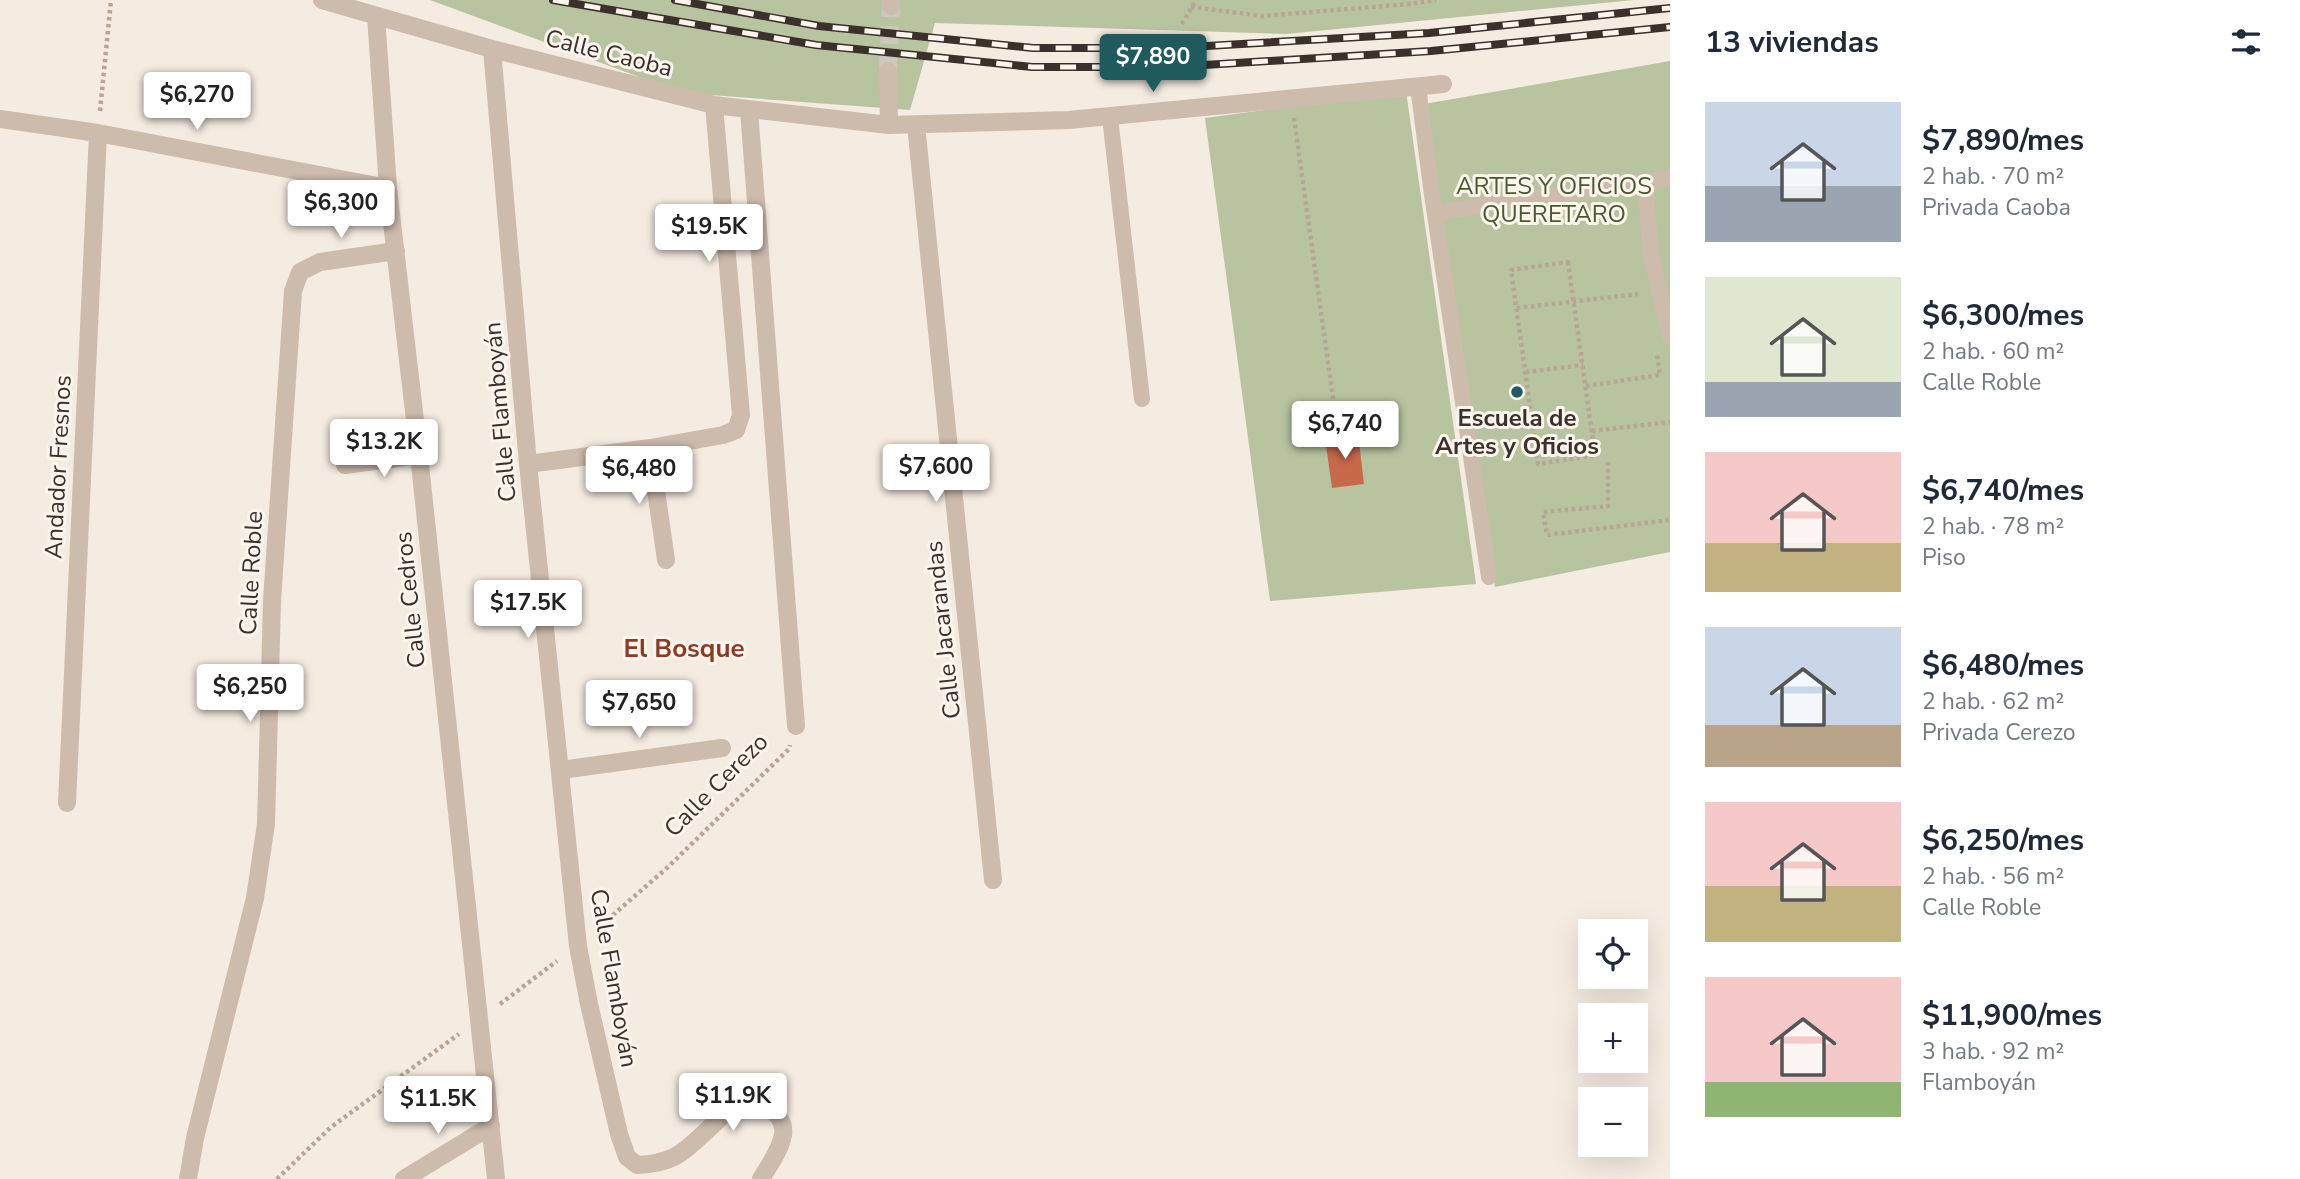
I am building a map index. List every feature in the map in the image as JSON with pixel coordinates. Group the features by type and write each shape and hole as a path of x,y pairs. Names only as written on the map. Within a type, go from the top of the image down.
{"street":[{"name":"Calle Caoba","path":"322,0 492,49 714,105 890,125 1110,117 1443,84"},
{"name":"Calle Cedros","path":"376,16 388,188 496,1179"},
{"name":"Calle Flamboyán","path":"492,49 528,464 578,946 619,1134 627,1157 637,1165 660,1164 683,1153 733,1107 766,1106 778,1116 784,1132 779,1148 761,1179"},
{"path":"888,71 890,125"},
{"path":"528,464 650,448 723,435 736,430 741,415 714,105"},
{"name":"Calle Cerezo","path":"749,110 796,726"},
{"path":"0,119 98,133 388,188"},
{"name":"Calle Jacarandas","path":"916,125 993,880"},
{"name":"Andador Fresnos","path":"67,803 98,133"},
{"name":"Calle Roble","path":"188,1179 195,1138 255,898 266,824 272,601 293,291 300,272 320,262 396,251"},
{"path":"650,448 666,559"},
{"path":"345,465 419,456"},
{"path":"561,770 722,748"},
{"path":"404,1179 491,1126"}],"lane":[{"path":"1418,86 1489,577"},
{"path":"1110,117 1142,399"},
{"path":"1435,213 1670,178"},
{"path":"1645,182 1651,256 1670,337"}],"path":[{"path":"98,133 110,0"},
{"path":"1182,24 1196,0"},
{"path":"1191,7 1263,16 1436,0"},
{"path":"1292,100 1337,427"},
{"path":"1568,262 1595,455 1538,464 1517,308 1511,270 1568,262"},
{"path":"1517,308 1648,293"},
{"path":"1586,386 1660,375 1656,348"},
{"path":"1526,372 1583,365"},
{"path":"1592,431 1670,422"},
{"path":"1608,462 1608,506 1543,512 1547,536 1670,520"},
{"name":"Calle Cerezo","path":"276,1179 331,1127 578,946 668,867 789,749 796,726"}],"green space":[{"path":"430,0 1634,0 1286,34 935,23 910,110 683,93"},
{"name":"ARTES Y OFICIOS QUERETARO","path":"1670,61 1670,552 1495,587 1424,104"},
{"path":"1406,91 1476,584 1270,601 1205,118"}],"building":[{"path":"1358,433 1364,484 1332,488 1325,438"}],"tunnel":[{"path":"888,71 891,6"}],"railway":[{"path":"553,0 816,45 1032,67 1173,67 1431,51 1670,27"},
{"path":"675,0 819,26 1033,48 1172,48 1429,33 1670,8"}],"place":[{"name":"Escuela de Artes y Oficios","path":"1517,392"}],"district":[{"name":"El Bosque","path":"684,648"}]}
